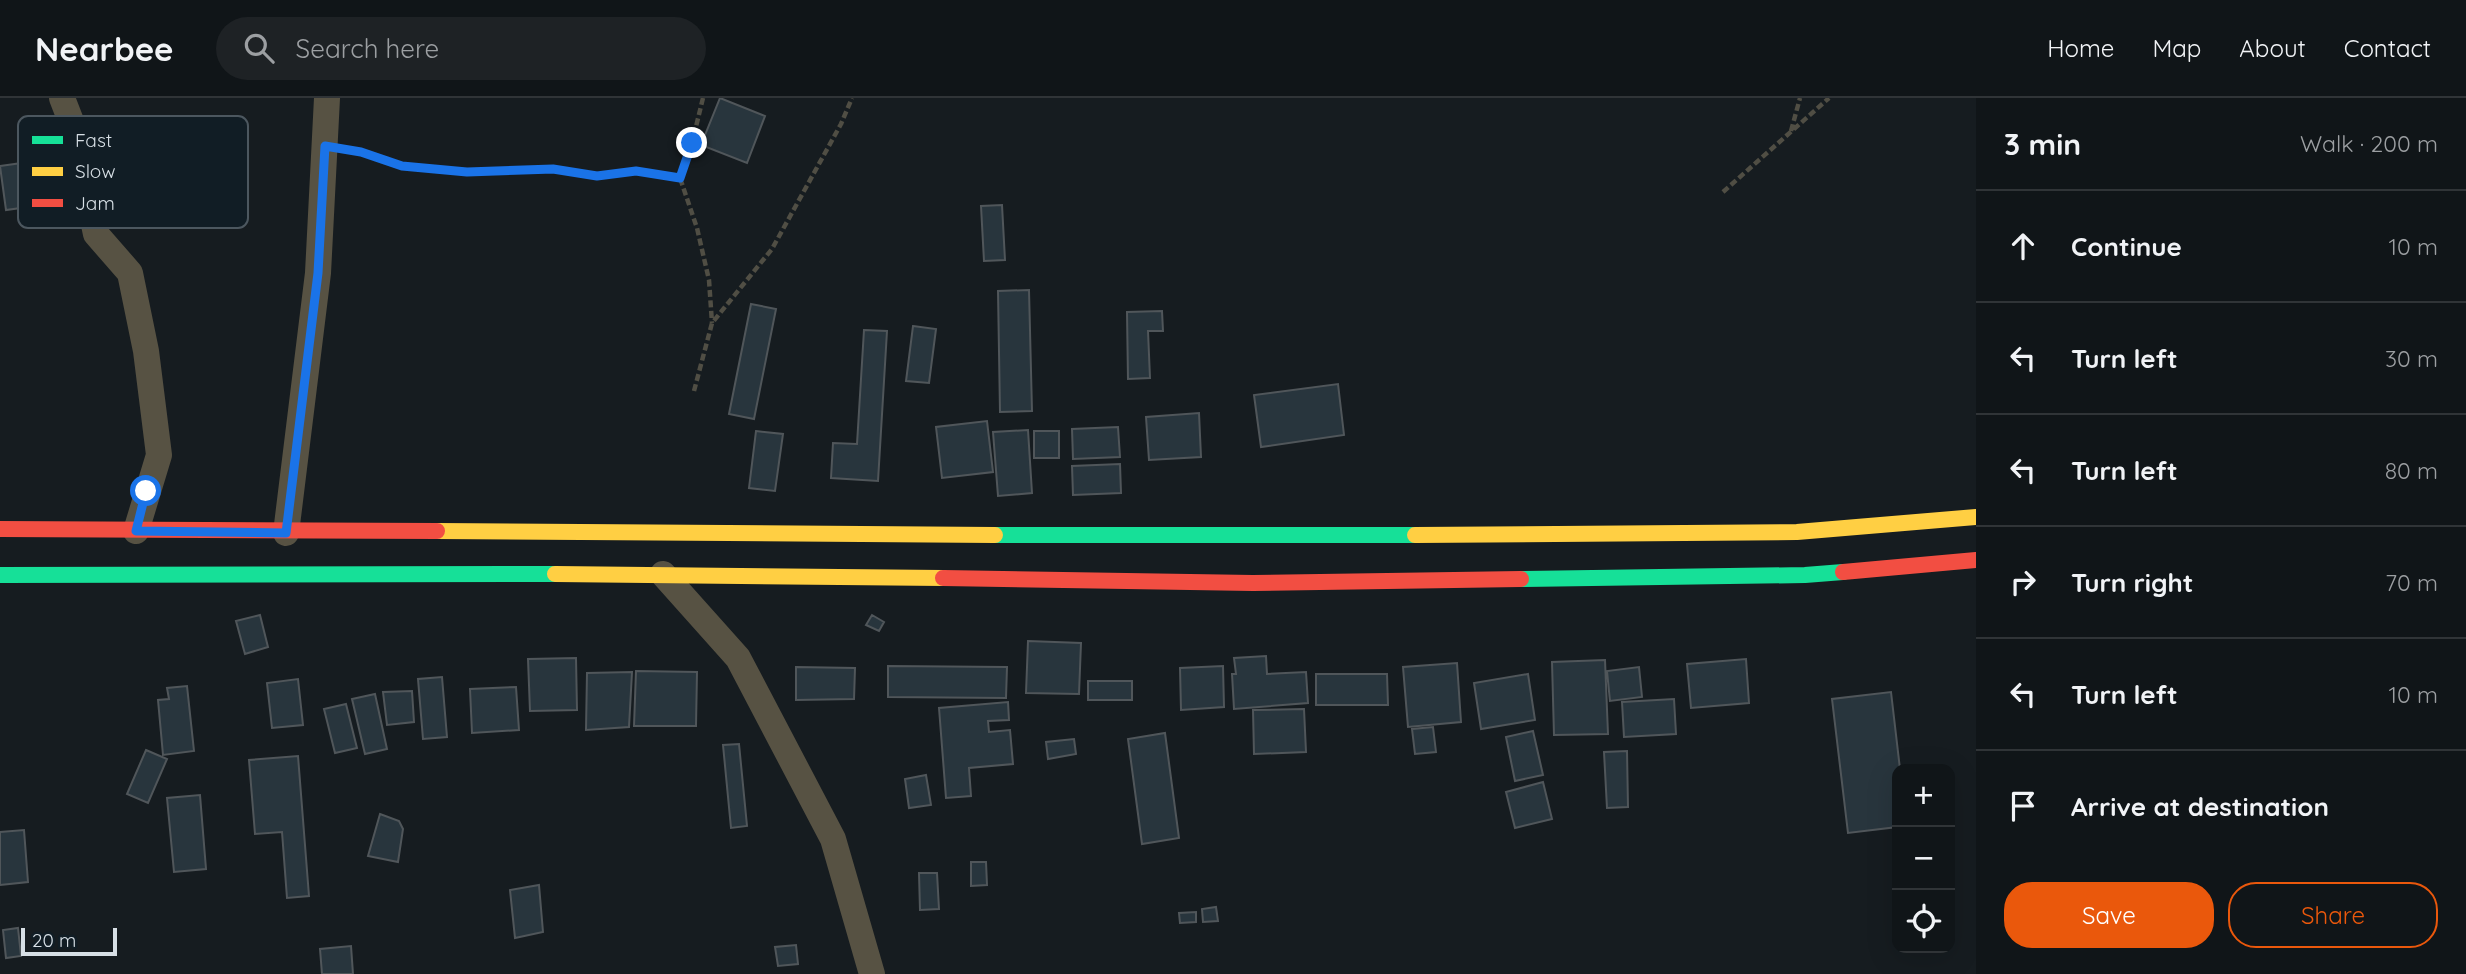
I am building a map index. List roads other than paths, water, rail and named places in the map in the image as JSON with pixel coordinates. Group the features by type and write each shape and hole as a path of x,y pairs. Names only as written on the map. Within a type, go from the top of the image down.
{"main road":[{"path":"0,529 286,533 1257,536 1797,531 1976,517"},
{"path":"0,575 663,574 1253,583 1805,575 1976,560"}],"street":[{"path":"62,98 69,116"},
{"path":"286,533 318,273 327,98"},
{"path":"95,228 96,234 130,273 146,351 159,455 136,531"},
{"path":"663,574 738,658 833,839 872,974"}]}
